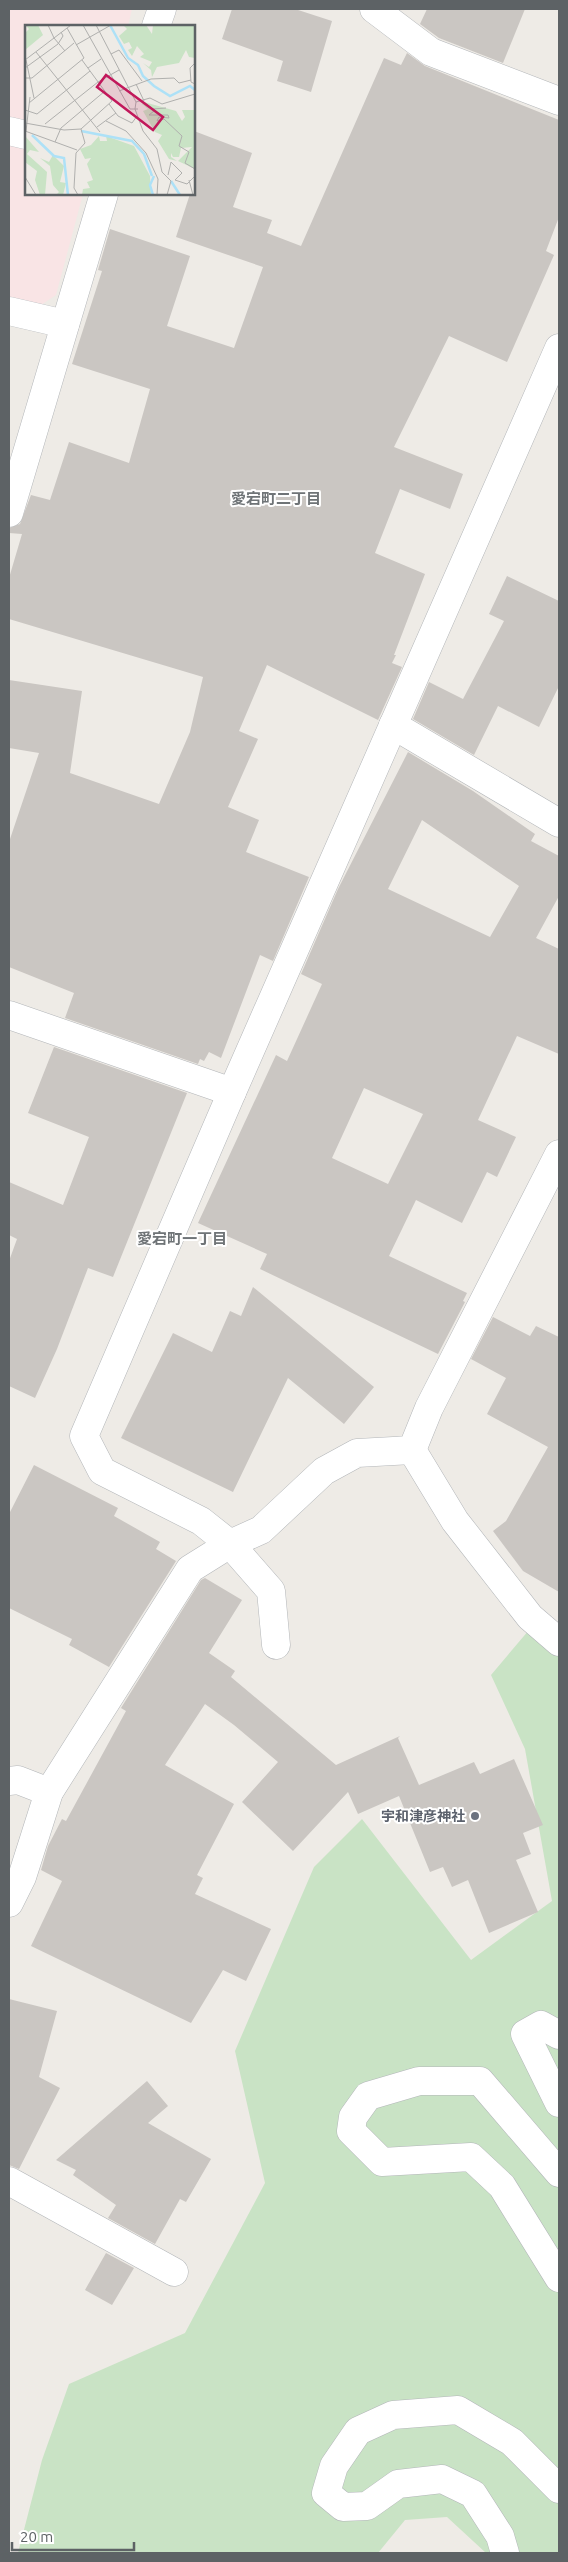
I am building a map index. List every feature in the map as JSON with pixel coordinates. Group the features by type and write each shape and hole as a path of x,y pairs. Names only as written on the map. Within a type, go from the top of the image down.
{"street":[{"path":"156,25 162,9"},
{"path":"374,9 431,52 559,101"},
{"path":"9,131 25,135"},
{"path":"9,513 104,195"},
{"path":"9,311 65,324"},
{"path":"276,1645 271,1591 230,1544 200,1521 102,1471 84,1436 232,1092 559,348"},
{"path":"393,725 559,823"},
{"path":"9,1015 232,1092"},
{"path":"412,1450 429,1408 559,1154"},
{"path":"9,1903 22,1877 49,1792 190,1569 230,1544 261,1530 324,1471 357,1453 412,1450"},
{"path":"412,1450 455,1521 530,1617 559,1642"},
{"path":"9,1781 18,1780 49,1792"},
{"path":"559,2035 541,2025 525,2034 559,2103"},
{"path":"559,2173 480,2081 419,2081 368,2096 353,2117 351,2131 382,2162 470,2157 502,2186 559,2278"},
{"path":"9,2181 174,2272"},
{"path":"505,2553 500,2536 473,2494 442,2479 398,2484 367,2506 343,2507 326,2493 334,2466 358,2432 393,2414 458,2410 512,2442 559,2489"}],"shaded area":[{"path":"9,9 132,9 128,25 25,25 25,195 83,195 56,295 41,305 9,298"}],"green space":[{"path":"529,1630 559,1654 559,2553 486,2553 447,2517 405,2520 378,2553 18,2553 42,2460 69,2384 185,2333 265,2183 235,2051 314,1867 362,1819 471,1960 552,1901 525,1749 491,1675"}],"building":[{"path":"232,9 295,9 332,21 311,92 277,81 283,61 222,39"},
{"path":"427,9 525,9 503,63 439,38 420,24"},
{"path":"407,53 425,66 559,120 559,217 546,251 554,255 507,362 449,336 394,447 463,474 450,509 400,489 375,553 425,574 392,663 402,667 378,720 267,665 239,731 258,739 228,807 259,820 246,852 309,877 273,961 260,955 221,1058 209,1052 204,1061 200,1059 198,1064 65,1018 74,993 9,967 9,842 39,753 9,748 9,680 82,691 70,773 159,804 190,732 203,677 9,619 9,578 22,534 9,533 9,528 20,524 31,495 50,500 69,442 129,463 150,389 72,364 102,271 98,270 110,229 190,256 167,326 234,348 263,267 176,237 190,195 195,195 195,131 252,153 233,207 272,220 267,233 301,246 384,58 401,65"},
{"path":"507,576 559,601 559,686 539,727 498,706 474,755 413,719 429,682 463,699 504,621 489,614"},
{"path":"408,752 473,791 535,834 531,841 559,856 559,896 536,938 559,949 559,1054 517,1036 478,1120 516,1137 497,1177 487,1172 462,1223 416,1200 389,1256 467,1293 463,1301 465,1302 438,1354 260,1269 267,1254 198,1223 276,1055 287,1061 322,984 301,974 338,889","holes":["422,820 519,886 490,937 388,889","364,1088 423,1114 388,1184 332,1158"]},
{"path":"54,1047 187,1093 113,1277 88,1268 57,1349 35,1398 9,1386 9,1261 17,1239 9,1235 9,1182 63,1205 89,1137 28,1113"},
{"path":"253,1287 374,1387 344,1424 288,1378 233,1492 121,1438 173,1333 212,1352 230,1311 241,1316"},
{"path":"493,1317 530,1336 536,1326 559,1337 559,1592 523,1571 493,1531 506,1521 548,1447 487,1414 506,1378 471,1359"},
{"path":"34,1465 118,1508 114,1516 160,1542 156,1549 176,1561 109,1667 69,1645 72,1639 9,1608 9,1514"},
{"path":"205,1578 242,1600 209,1653 235,1671 231,1677 336,1765 400,1736 398,1738 419,1785 474,1762 480,1774 514,1759 543,1825 523,1833 531,1854 516,1860 538,1912 489,1933 468,1880 452,1887 443,1867 430,1872 399,1796 358,1814 348,1792 293,1851 242,1802 278,1762 234,1725 205,1704 165,1765 234,1804 197,1875 203,1878 195,1894 271,1929 246,1981 223,1970 191,2023 31,1946 62,1881 41,1870 48,1846 62,1819 66,1821 126,1711 121,1708 201,1580"},
{"path":"9,1999 57,2011 39,2077 60,2088 19,2169 9,2165"},
{"path":"147,2081 168,2106 148,2123 211,2159 186,2202 180,2199 155,2244 108,2218 116,2205 73,2175 76,2170 56,2160"},
{"path":"106,2253 134,2268 112,2305 85,2290"}],"place":[{"name":"宇和津彦神社","path":"475,1816"}],"district":[{"name":"愛宕町二丁目","path":"276,498"},
{"name":"愛宕町一丁目","path":"182,1238"}]}
